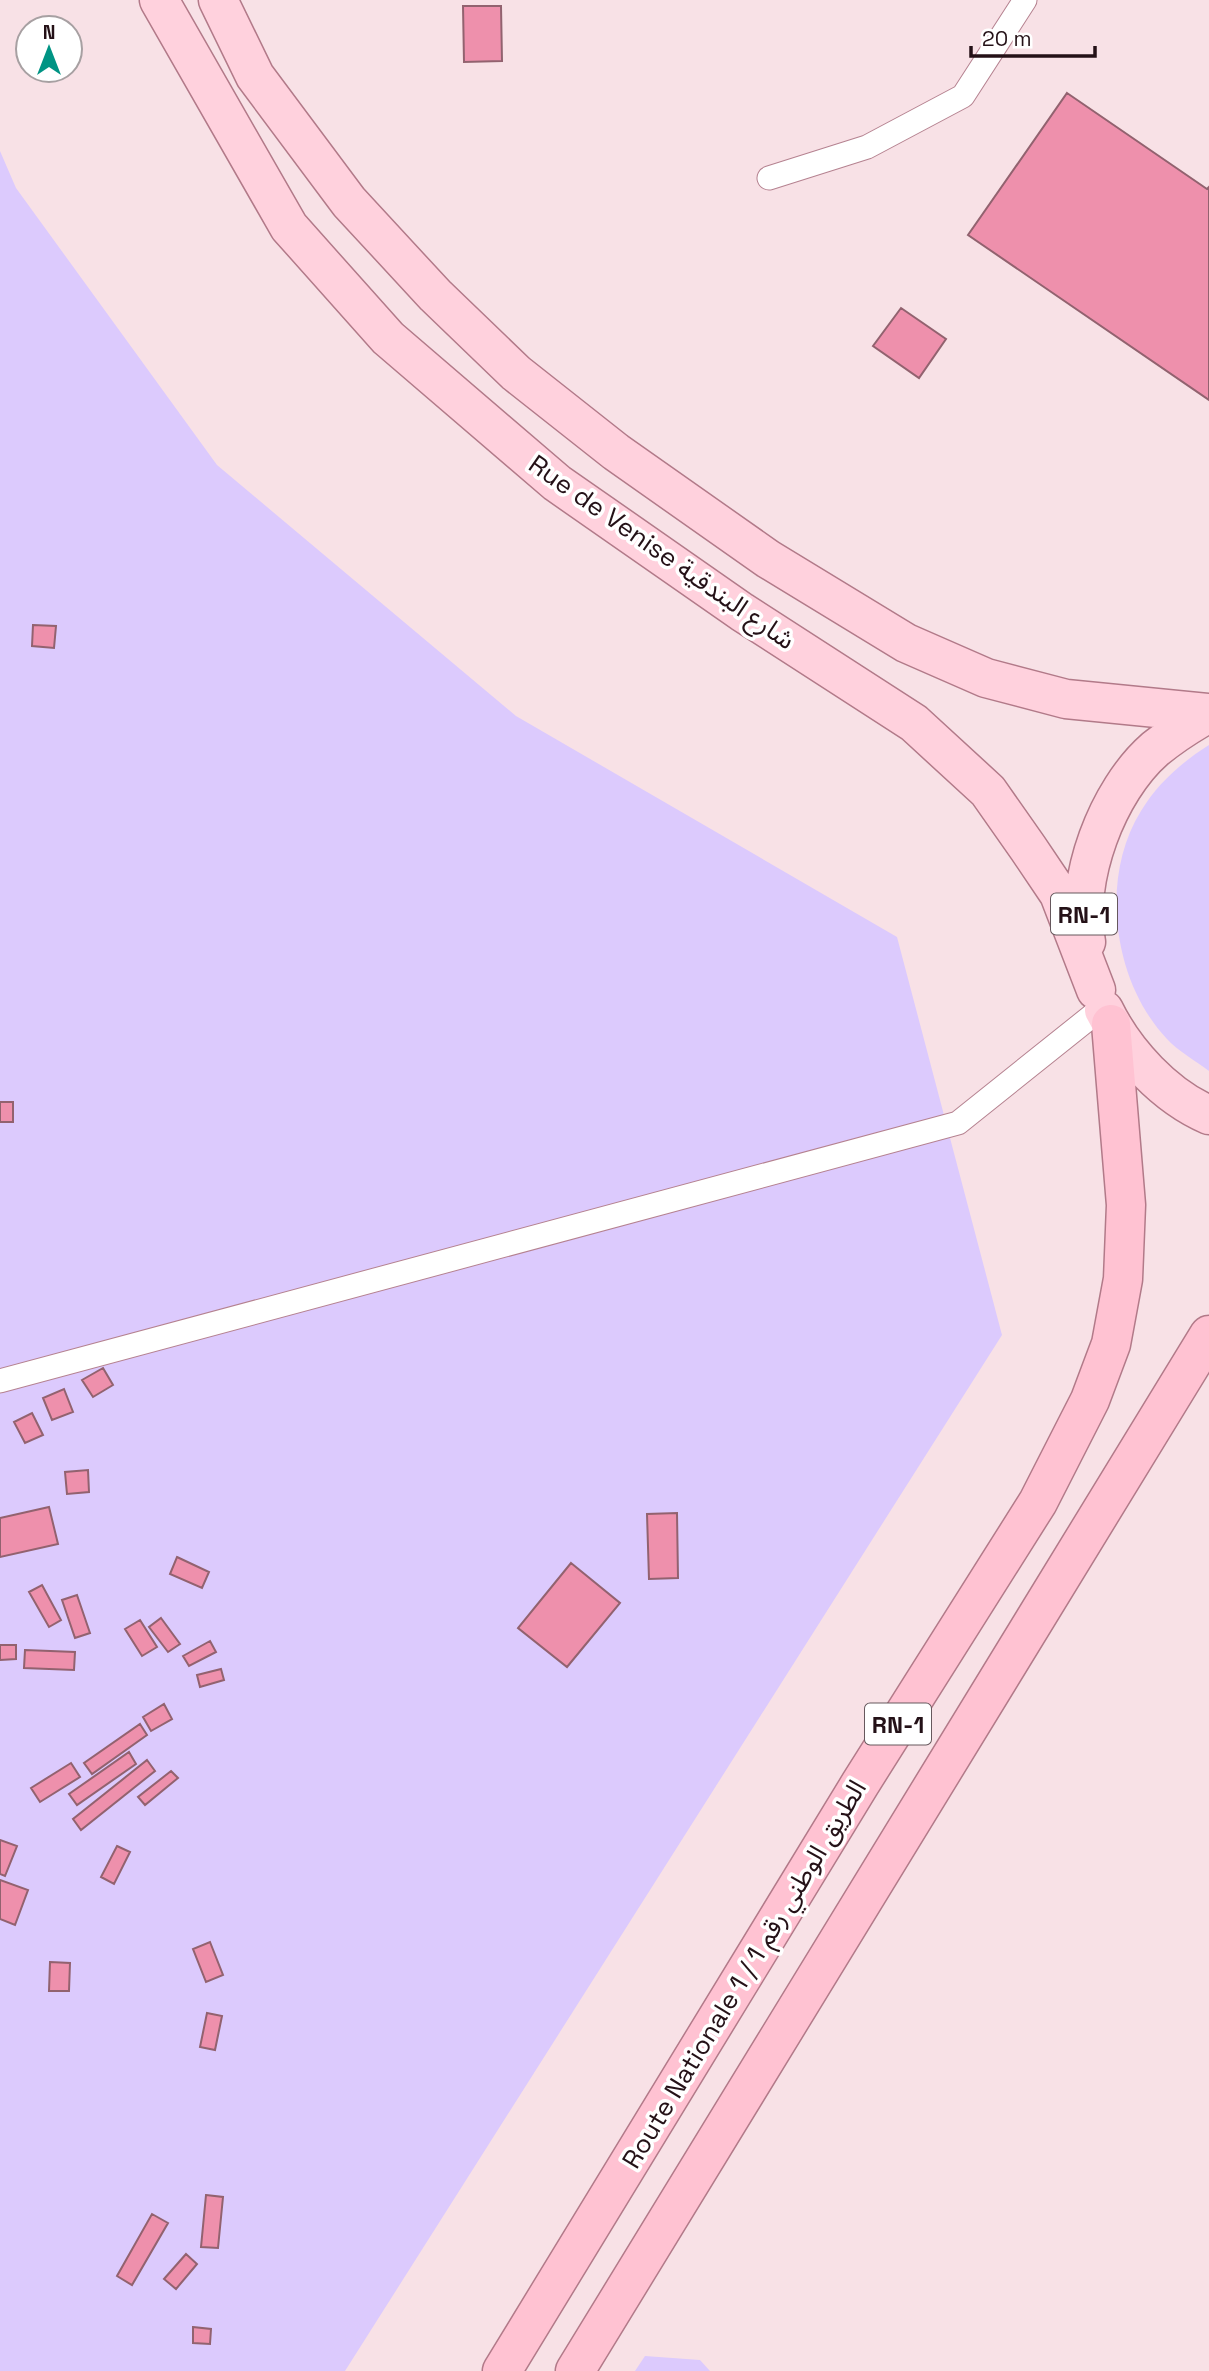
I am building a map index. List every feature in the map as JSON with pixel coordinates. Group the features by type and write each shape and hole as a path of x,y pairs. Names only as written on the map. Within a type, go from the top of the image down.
{"highway":[{"name":"Route Nationale 1 / الطريق الوطني رقم 1","path":"502,2371 860,1784 1038,1502 1090,1400 1111,1344 1123,1279 1126,1205 1103,1007"},
{"name":"RN-1","path":"575,2371 1209,1335"}],"main road":[{"name":"Rue de Venise شارع البندقية","path":"159,0 289,226 388,338 556,483 743,612 914,723 988,791 1059,894 1103,1007"},
{"name":"Rue de Venise شارع البندقية","path":"218,0 255,76 349,202 435,295 516,373 616,452 768,559 906,643 986,678 1066,699 1208,713"},
{"name":"RN-1","path":"1208,713 1154,750 1114,801 1089,862 1083,926 1103,1007 1147,1071 1194,1108 1209,1115"}],"lane":[{"path":"769,178 867,147 963,96 1026,0"},
{"path":"0,1381 958,1123 1103,1007"}],"shaded area":[{"path":"0,151 16,188 217,465 516,716 897,937 1002,1335 345,2371 0,2371"},
{"path":"1209,745 1209,1071 1167,1039 1149,1016 1134,989 1118,929 1117,898 1120,867 1128,838 1141,811 1171,774"},
{"path":"645,2356 700,2360 710,2371 635,2371"}],"building":[{"path":"463,6 501,6 502,61 464,62"},
{"path":"1067,93 1207,189 1209,187 1209,400 968,235"},
{"path":"901,308 946,339 919,378 873,346"},
{"path":"33,625 56,626 54,648 32,646"},
{"path":"0,1102 13,1102 13,1122 0,1122"},
{"path":"103,1368 113,1385 93,1397 82,1380"},
{"path":"64,1389 73,1412 52,1420 43,1398"},
{"path":"32,1413 43,1435 25,1443 14,1422"},
{"path":"88,1470 89,1492 67,1494 65,1472"},
{"path":"49,1507 58,1544 0,1557 0,1518"},
{"path":"677,1513 678,1578 649,1579 647,1514"},
{"path":"177,1557 209,1572 202,1588 170,1574"},
{"path":"571,1563 620,1603 567,1667 518,1628"},
{"path":"42,1585 61,1620 49,1627 29,1592"},
{"path":"77,1595 90,1633 75,1638 62,1600"},
{"path":"161,1618 180,1644 168,1652 149,1627"},
{"path":"140,1620 157,1647 142,1656 125,1629"},
{"path":"210,1641 216,1652 189,1666 183,1656"},
{"path":"0,1645 16,1645 16,1659 0,1660"},
{"path":"25,1650 75,1652 74,1670 24,1668"},
{"path":"221,1669 224,1680 200,1687 197,1675"},
{"path":"164,1704 172,1719 151,1731 143,1717"},
{"path":"140,1724 147,1735 92,1774 84,1763"},
{"path":"129,1752 136,1764 77,1805 69,1794"},
{"path":"147,1760 155,1771 81,1830 73,1819"},
{"path":"71,1763 80,1777 40,1802 31,1788"},
{"path":"171,1771 178,1778 145,1805 138,1797"},
{"path":"0,1840 17,1846 5,1876 0,1874"},
{"path":"117,1846 130,1852 114,1884 101,1877"},
{"path":"0,1880 28,1890 15,1925 0,1919"},
{"path":"210,1942 223,1975 206,1982 193,1949"},
{"path":"50,1962 70,1963 69,1991 49,1991"},
{"path":"207,2013 222,2016 215,2050 200,2047"},
{"path":"206,2195 223,2197 218,2248 201,2247"},
{"path":"152,2214 168,2223 132,2285 117,2276"},
{"path":"186,2254 197,2264 176,2289 164,2279"},
{"path":"193,2327 211,2329 210,2344 193,2343"}]}
